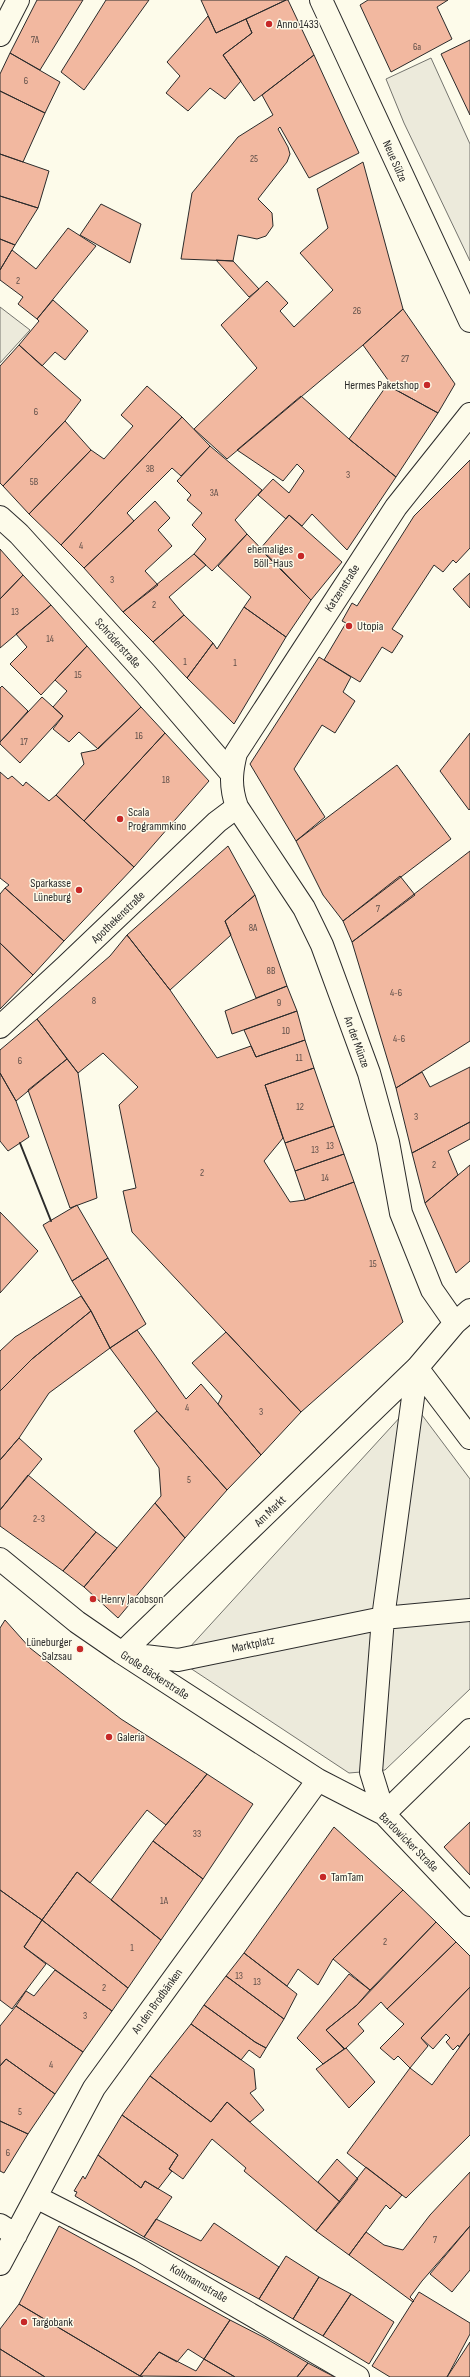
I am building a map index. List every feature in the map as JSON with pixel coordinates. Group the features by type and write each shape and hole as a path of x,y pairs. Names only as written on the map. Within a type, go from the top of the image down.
{"street":[{"path":"0,35 18,0"},
{"name":"Neue Sülze","path":"321,0 470,321"},
{"name":"Katzenstraße","path":"231,773 236,753 353,570 396,507 470,414"},
{"name":"Schröderstraße","path":"0,517 19,534 146,674 231,773"},
{"name":"An der Münze","path":"231,773 231,791 236,807 304,908 322,945 369,1073 388,1142 401,1213 432,1290 463,1316"},
{"name":"Apothekenstraße","path":"0,1027 217,822 236,807"},
{"name":"Am Markt","path":"122,1654 417,1368 463,1316"},
{"path":"417,1368 470,1438"},
{"path":"417,1368 383,1618 371,1772 384,1814 470,1730"},
{"name":"Große Bäckerstraße","path":"0,1559 76,1622 122,1654 318,1780"},
{"name":"Marktplatz","path":"122,1654 178,1660 383,1618 470,1610"},
{"name":"Bardowicker Straße","path":"318,1780 384,1814 470,1905"},
{"name":"An den Brodbänken","path":"0,2264 8,2230 36,2198 94,2088 318,1780"},
{"name":"Koltmannstraße","path":"36,2198 140,2250 358,2377"}],"shaded area":[{"path":"431,58 470,144 470,261 404,123 386,79"},
{"path":"0,307 30,330 0,363"},
{"path":"413,1403 470,1479 470,1689 385,1770 349,1773 178,1660"}],"building":[{"path":"37,0 83,0 40,70 10,53"},
{"path":"106,0 149,0 84,90 61,72"},
{"path":"201,0 286,0 216,33"},
{"path":"288,0 314,55 254,101 223,55 252,33 246,19"},
{"path":"368,0 448,0 437,7 452,39 391,72 360,5"},
{"path":"208,16 216,33 246,19 252,33 223,55 241,81 225,99 210,88 188,111 166,93 180,76 167,62"},
{"path":"470,40 470,115 441,54"},
{"path":"10,53 60,82 45,113 0,91 0,74"},
{"path":"314,55 359,153 309,178 280,127 278,129 288,147 290,154 287,162 258,199 272,213 273,226 266,236 257,239 238,235 233,261 181,259 192,193 238,137 273,115 262,95"},
{"path":"0,91 45,113 23,162 0,154"},
{"path":"0,154 49,171 38,208 0,196"},
{"path":"363,162 403,309 363,345 227,459 194,429 257,368 221,325 267,281 288,303 280,311 294,327 333,290 300,253 328,228 317,189"},
{"path":"0,196 38,208 15,245 0,239"},
{"path":"101,204 141,224 130,263 80,235"},
{"path":"68,228 96,246 37,319 18,304 23,297 0,280 0,270 12,250 36,269"},
{"path":"0,239 15,245 0,270"},
{"path":"216,260 233,261 259,289 249,297"},
{"path":"53,300 88,331 65,360 55,352 42,366 19,345 39,321 37,319"},
{"path":"403,309 455,384 438,413 387,385 388,380 363,345"},
{"path":"19,345 81,400 65,421 3,486 0,483 0,366"},
{"path":"387,385 438,413 396,477 349,439"},
{"path":"147,386 182,417 61,545 29,514 91,450 104,459 133,426 121,415"},
{"path":"301,396 349,439 396,477 347,550 312,514 302,526 289,515 286,519 258,495 273,479 289,493 304,471 297,464 283,481 237,450"},
{"path":"182,417 210,446 181,476 172,468 127,513 134,521 84,568 61,545"},
{"path":"65,421 91,450 29,514 3,486"},
{"path":"210,446 262,490 235,520 247,534 212,571 194,554 206,539 192,525 202,513 187,500 191,495 177,481"},
{"path":"470,460 470,548 456,563 453,560 443,572 434,565 392,629 403,636 392,653 382,647 360,682 324,660 346,623 342,621 352,603 357,606 414,516"},
{"path":"155,501 170,518 158,530 172,546 145,571 158,585 123,612 84,568"},
{"name":"ehemaliges Böll-Haus","path":"289,515 342,562 311,600 260,549"},
{"path":"247,534 311,600 286,637 244,607 251,597 218,566"},
{"path":"0,549 23,575 0,599"},
{"path":"194,554 206,565 169,597 184,615 153,642 123,612"},
{"path":"470,573 470,608 453,589"},
{"path":"23,575 51,605 0,648 0,599"},
{"path":"51,605 87,646 41,695 10,664 27,647 16,634"},
{"path":"244,607 286,637 234,724 187,678 213,643 217,649"},
{"path":"184,615 213,643 187,678 153,642"},
{"path":"87,646 141,707 98,749 79,732 69,742 53,729 63,716 53,707 67,691 55,680"},
{"path":"319,657 351,677 343,692 355,701 335,733 322,725 294,769 325,817 296,841 250,764"},
{"path":"2,686 28,711 0,742 0,688"},
{"path":"42,697 63,716 20,763 0,744 0,742"},
{"path":"141,707 165,733 84,821 56,795 84,764 81,753 96,750"},
{"path":"165,733 209,781 134,867 84,821"},
{"path":"470,733 470,809 469,810 440,771"},
{"path":"397,765 451,839 343,921 323,895 296,841"},
{"path":"0,772 8,779 12,776 23,786 26,782 49,801 56,795 134,867 64,941 5,888 9,885 0,878"},
{"path":"228,846 255,895 225,921 231,935 170,990 127,935"},
{"path":"470,851 470,1041 396,1088 352,942"},
{"path":"400,876 415,895 352,942 343,921"},
{"path":"5,888 64,941 33,975 0,943 0,894"},
{"path":"255,895 287,986 256,998 225,921"},
{"path":"127,935 170,990 217,1058 251,1046 256,1057 305,1040 314,1068 265,1085 283,1138 264,1161 290,1202 305,1200 354,1182 403,1322 301,1412 132,1232 123,1191 136,1188 119,1105 138,1087 103,1053 78,1073 37,1019 110,956"},
{"path":"0,943 33,975 0,1009"},
{"path":"287,986 297,1011 232,1034 225,1011"},
{"path":"297,1011 305,1040 256,1057 244,1030"},
{"path":"37,1019 67,1059 16,1101 0,1073 0,1050"},
{"path":"67,1059 78,1073 97,1198 70,1208 28,1090"},
{"path":"470,1067 470,1122 412,1153 396,1088 422,1072 430,1087"},
{"path":"314,1068 334,1126 285,1143 265,1085"},
{"path":"0,1073 16,1101 29,1137 8,1151 0,1141"},
{"path":"470,1122 470,1139 448,1151 458,1175 425,1203 412,1153"},
{"path":"334,1126 344,1154 295,1171 285,1143"},
{"path":"344,1154 354,1182 305,1200 295,1171"},
{"path":"470,1165 470,1261 456,1273 425,1203"},
{"path":"77,1205 108,1258 72,1281 43,1225"},
{"path":"0,1212 38,1251 0,1293"},
{"path":"108,1258 146,1324 110,1348 91,1311 72,1281"},
{"path":"81,1296 91,1311 32,1359 0,1391 0,1351 15,1337"},
{"path":"91,1311 110,1348 49,1393 19,1438 0,1460 0,1391 32,1359"},
{"path":"137,1330 186,1399 201,1384 261,1455 227,1490 157,1411 110,1348"},
{"path":"226,1332 301,1412 261,1455 218,1404 222,1396 192,1363"},
{"path":"157,1411 227,1490 185,1538 155,1503 161,1496 159,1468 134,1431"},
{"path":"19,1438 42,1459 0,1510 0,1460"},
{"path":"28,1475 96,1532 63,1571 0,1526 0,1510"},
{"path":"155,1503 185,1538 118,1618 84,1587"},
{"path":"96,1532 117,1548 84,1587 63,1571"},
{"path":"5,1620 30,1648 121,1719 207,1774 166,1825 147,1810 90,1883 77,1872 42,1920 0,1890 0,1628"},
{"path":"207,1774 253,1804 203,1879 153,1841"},
{"path":"470,1822 470,1875 444,1847"},
{"path":"334,1827 403,1890 333,1959 318,1985 298,1969 287,1986 244,1953"},
{"path":"153,1841 203,1879 161,1940 111,1900"},
{"path":"77,1872 161,1940 128,1988 42,1920"},
{"path":"0,1890 42,1920 24,1947 46,1964 12,2009 0,2000"},
{"path":"403,1890 436,1922 370,1990 333,1959"},
{"path":"42,1920 128,1988 112,2011 24,1947"},
{"path":"436,1922 456,1942 387,2009 381,2002 358,2024 364,2031 345,2049 326,2030 357,2005"},
{"path":"456,1942 470,1956 470,1987 421,2038 428,2046 410,2068 398,2056 394,2060 380,2048 404,2024 387,2009"},
{"path":"244,1953 297,1994 284,2019 226,1976"},
{"path":"55,1970 112,2011 83,2052 16,2006 26,1991 34,1996"},
{"path":"349,1974 370,1990 357,2005 326,2030 344,2049 323,2064 297,2038"},
{"path":"226,1976 284,2019 266,2048 255,2042 204,2005"},
{"path":"470,1987 470,2033 459,2047 458,2045 453,2050 446,2042 450,2038 446,2034 433,2049 421,2038"},
{"path":"204,2005 255,2042 266,2048 260,2058 249,2050 241,2060 191,2024"},
{"path":"16,2006 83,2052 55,2094 6,2059 0,2066 0,2026"},
{"path":"191,2024 254,2069 256,2089 250,2093 264,2110 250,2122 227,2102 211,2122 150,2076"},
{"path":"470,2033 470,2135 406,2198 347,2153 410,2068 432,2085"},
{"path":"346,2048 375,2082 349,2108 316,2069"},
{"path":"6,2059 55,2094 28,2134 0,2121 0,2066"},
{"path":"150,2076 211,2122 227,2102 340,2202 316,2231 244,2171 246,2168 212,2139 183,2179 169,2169 178,2155 122,2115"},
{"path":"122,2115 178,2155 169,2169 172,2171 158,2189 145,2181 141,2188 98,2155"},
{"path":"0,2121 28,2134 4,2173 0,2171"},
{"path":"98,2155 141,2188 145,2181 172,2197 144,2237 75,2196 77,2192 74,2191 83,2176 85,2179"},
{"path":"337,2159 358,2179 340,2202 318,2182"},
{"path":"366,2167 402,2195 390,2209 386,2205 349,2255 316,2231"},
{"path":"470,2172 470,2226 410,2297 414,2301 413,2302 349,2255 366,2232 384,2245 403,2250 430,2215"},
{"path":"156,2219 201,2241 214,2223 279,2267 259,2299 144,2237"},
{"path":"59,2226 230,2320 204,2359 188,2349 177,2362 159,2352 140,2376 19,2304"},
{"path":"470,2226 470,2270 452,2292 430,2274"},
{"path":"286,2256 319,2277 293,2319 259,2299"},
{"path":"319,2277 351,2294 323,2336 293,2319"},
{"path":"419,2292 470,2323 470,2334 447,2377 390,2377 372,2366"},
{"path":"351,2294 394,2322 369,2364 323,2336"},
{"path":"19,2304 143,2377 45,2377 0,2349 0,2329"},
{"path":"230,2320 308,2363 297,2377 235,2377 204,2359"},
{"path":"470,2342 470,2377 447,2377"},
{"path":"0,2349 45,2377 0,2377"},
{"path":"159,2352 196,2371 204,2359 235,2377 140,2376"},
{"path":"308,2363 325,2372 335,2377 297,2377"}],"wall":[{"path":"20,1143 51,1221"}],"place":[{"name":"Anno 1433","path":"269,24"},
{"name":"Hermes Paketshop","path":"427,385"},
{"name":"ehemaliges Böll-Haus","path":"301,556"},
{"name":"Utopia","path":"349,626"},
{"name":"Scala Programmkino","path":"120,819"},
{"name":"Sparkasse Lüneburg","path":"79,890"},
{"name":"Henry Jacobson","path":"93,1599"},
{"name":"Lüneburger Salzsau","path":"80,1649"},
{"name":"Galeria","path":"109,1737"},
{"name":"TamTam","path":"323,1877"},
{"name":"Targobank","path":"24,2322"}]}
